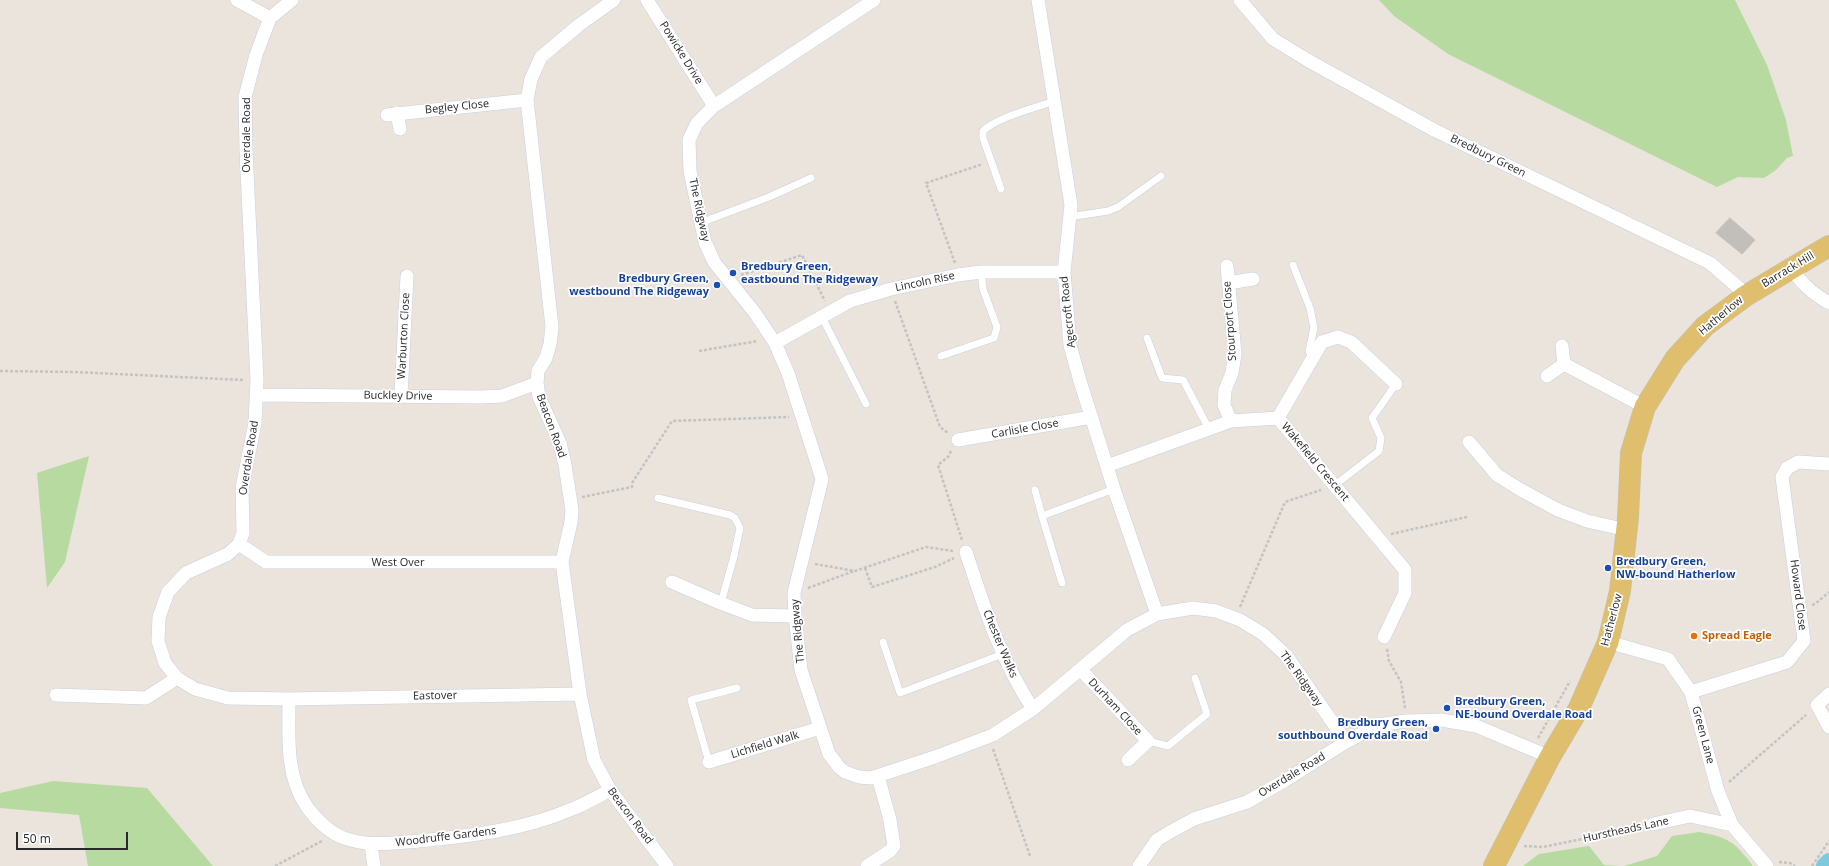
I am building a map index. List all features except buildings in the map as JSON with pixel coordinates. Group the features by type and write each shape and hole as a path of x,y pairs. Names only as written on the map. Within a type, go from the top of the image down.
{"main road":[{"name":"Barrack Hill","path":"1747,294 1829,246"},
{"name":"Hatherlow","path":"1494,866 1541,754 1579,708 1608,642 1620,592 1627,530 1631,453 1645,407 1675,359 1705,326 1747,294"}],"street":[{"path":"237,0 270,18"},
{"name":"Overdale Road","path":"239,544 243,533 242,488 255,423 257,395 245,97 256,55 270,18 292,0"},
{"name":"Beacon Road","path":"614,0 579,24 541,57 531,78 527,100 552,327 550,344 546,358 538,371 537,383 539,397 560,443 572,510 570,528 562,562 580,694 594,760 610,790 667,866"},
{"name":"Powicke Drive","path":"647,0 714,106"},
{"name":"The Ridgway","path":"874,0 714,106 697,123 689,140 690,171 700,223 709,252 727,279 755,313 774,341 788,373 802,412 822,480 794,593 801,670 829,754 842,769 859,777 878,776 957,749 996,733 1033,710 1126,630 1157,614 1193,608 1216,611 1235,618 1264,634 1286,655 1346,742"},
{"name":"Agecroft Road","path":"1038,0 1071,205 1064,272 1070,345 1114,490 1157,614"},
{"name":"Bredbury Green","path":"1240,0 1273,40 1308,61 1434,130 1710,263 1747,294"},
{"name":"Begley Close","path":"400,129 392,114 527,100"},
{"name":"Stourport Close","path":"1227,266 1235,354 1232,373 1225,390 1224,405 1231,421"},
{"path":"1792,269 1803,284 1816,296 1829,303"},
{"name":"Lincoln Rise","path":"774,341 850,301 891,289 958,275 981,272 1064,272"},
{"name":"Warburton Close","path":"401,396 407,276"},
{"path":"1228,282 1252,279"},
{"path":"1278,418 1322,342 1338,337 1351,342 1396,384"},
{"path":"1562,346 1564,364"},
{"path":"1564,364 1645,407"},
{"path":"1547,376 1564,364"},
{"name":"Buckley Drive","path":"257,395 502,396 537,383"},
{"name":"Carlisle Close","path":"958,440 1092,417"},
{"name":"Wakefield Crescent","path":"1107,466 1231,421 1278,418 1404,570 1405,593 1384,637"},
{"path":"1469,442 1497,474 1521,490 1558,510 1587,521 1627,530"},
{"name":"Howard Close","path":"1691,692 1787,662 1804,641 1782,476 1787,468 1798,462 1829,464"},
{"path":"239,544 221,559 209,562 186,573 168,592 159,618 158,641 165,663 177,678 195,689 228,698 289,699 289,749 294,781 307,807 324,825 343,838 371,845 374,866"},
{"name":"West Over","path":"239,544 266,562 562,562"},
{"name":"Chester Walks","path":"966,552 993,632 1021,691 1033,710"},
{"path":"672,582 752,615 795,616"},
{"name":"Green Lane","path":"1608,642 1668,659 1691,692 1718,791 1732,825 1767,866"},
{"name":"Durham Close","path":"1081,670 1148,741 1128,760"},
{"path":"56,695 146,698 177,678"},
{"name":"Eastover","path":"289,699 580,694"},
{"path":"1829,694 1817,705 1829,727"},
{"name":"Overdale Road","path":"1139,866 1156,840 1194,819 1247,802 1284,781 1346,742 1378,725 1406,720 1442,720 1476,726 1541,754"},
{"name":"Lichfield Walk","path":"709,762 820,728"},
{"path":"867,866 890,851 894,846 890,820 878,776"},
{"name":"Woodruffe Gardens","path":"371,845 457,837 500,830 571,810 610,790"},
{"name":"Hurstheads Lane","path":"1653,824 1690,816 1732,825"}],"lane":[{"path":"1001,189 983,138 983,131 989,125 1054,101"},
{"path":"1070,217 1108,211 1118,207 1161,176"},
{"path":"700,223 769,197 812,178"},
{"path":"1293,265 1310,308 1314,328 1309,350 1313,358"},
{"path":"941,356 994,338 997,327 984,289 981,272"},
{"path":"826,314 866,404"},
{"path":"1147,338 1162,378 1183,380 1209,429"},
{"path":"1335,486 1379,451 1381,438 1372,418 1396,384"},
{"path":"1035,490 1062,583"},
{"path":"1042,516 1114,490"},
{"path":"658,498 730,515 738,523 740,528 721,603"},
{"path":"883,642 900,693 1003,654"},
{"path":"1148,741 1168,746 1207,714 1195,678"},
{"path":"709,762 691,700 737,688"}],"path":[{"path":"956,270 954,259 926,183 991,161"},
{"path":"727,279 802,255 826,314"},
{"path":"891,289 940,427 958,440 948,457 938,465 966,552"},
{"path":"699,351 774,341"},
{"path":"0,371 75,372 257,380"},
{"path":"570,499 632,487 632,483 672,421 788,418 802,412"},
{"path":"1235,618 1285,502 1335,486"},
{"path":"1381,541 1392,533 1466,517"},
{"path":"794,593 926,547 966,552"},
{"path":"865,568 872,587 935,567 966,552"},
{"path":"802,561 855,571"},
{"path":"1799,606 1815,604 1829,592"},
{"path":"1384,637 1389,661 1401,682 1406,720"},
{"path":"1541,754 1572,677"},
{"path":"1718,791 1817,705"},
{"path":"996,733 1001,745 993,749 1030,856"},
{"name":"Hurstheads Lane","path":"1519,846 1543,847 1653,824"},
{"path":"275,866 336,833"},
{"path":"1812,866 1829,841"}],"green space":[{"path":"1379,0 1735,0 1767,65 1786,120 1793,156 1787,158 1776,170 1764,178 1738,177 1717,187 1448,54 1394,16"},
{"path":"89,456 65,562 47,588 37,473"},
{"path":"53,781 147,788 213,866 88,866 79,815 0,808 0,793"},
{"path":"1699,832 1717,836 1730,842 1741,851 1753,866 1624,866 1657,856 1672,836"},
{"path":"1589,846 1604,865 1621,866 1523,866 1539,854"}],"waterway":[{"path":"1824,866 1829,861"}],"place":[{"name":"Bredbury Green, eastbound The Ridgeway","path":"733,273"},
{"name":"Bredbury Green, westbound The Ridgeway","path":"717,285"},
{"name":"Bredbury Green, NW-bound Hatherlow","path":"1608,568"},
{"name":"Spread Eagle","path":"1694,636"},
{"name":"Bredbury Green, NE-bound Overdale Road","path":"1447,708"},
{"name":"Bredbury Green, southbound Overdale Road","path":"1436,729"}]}
